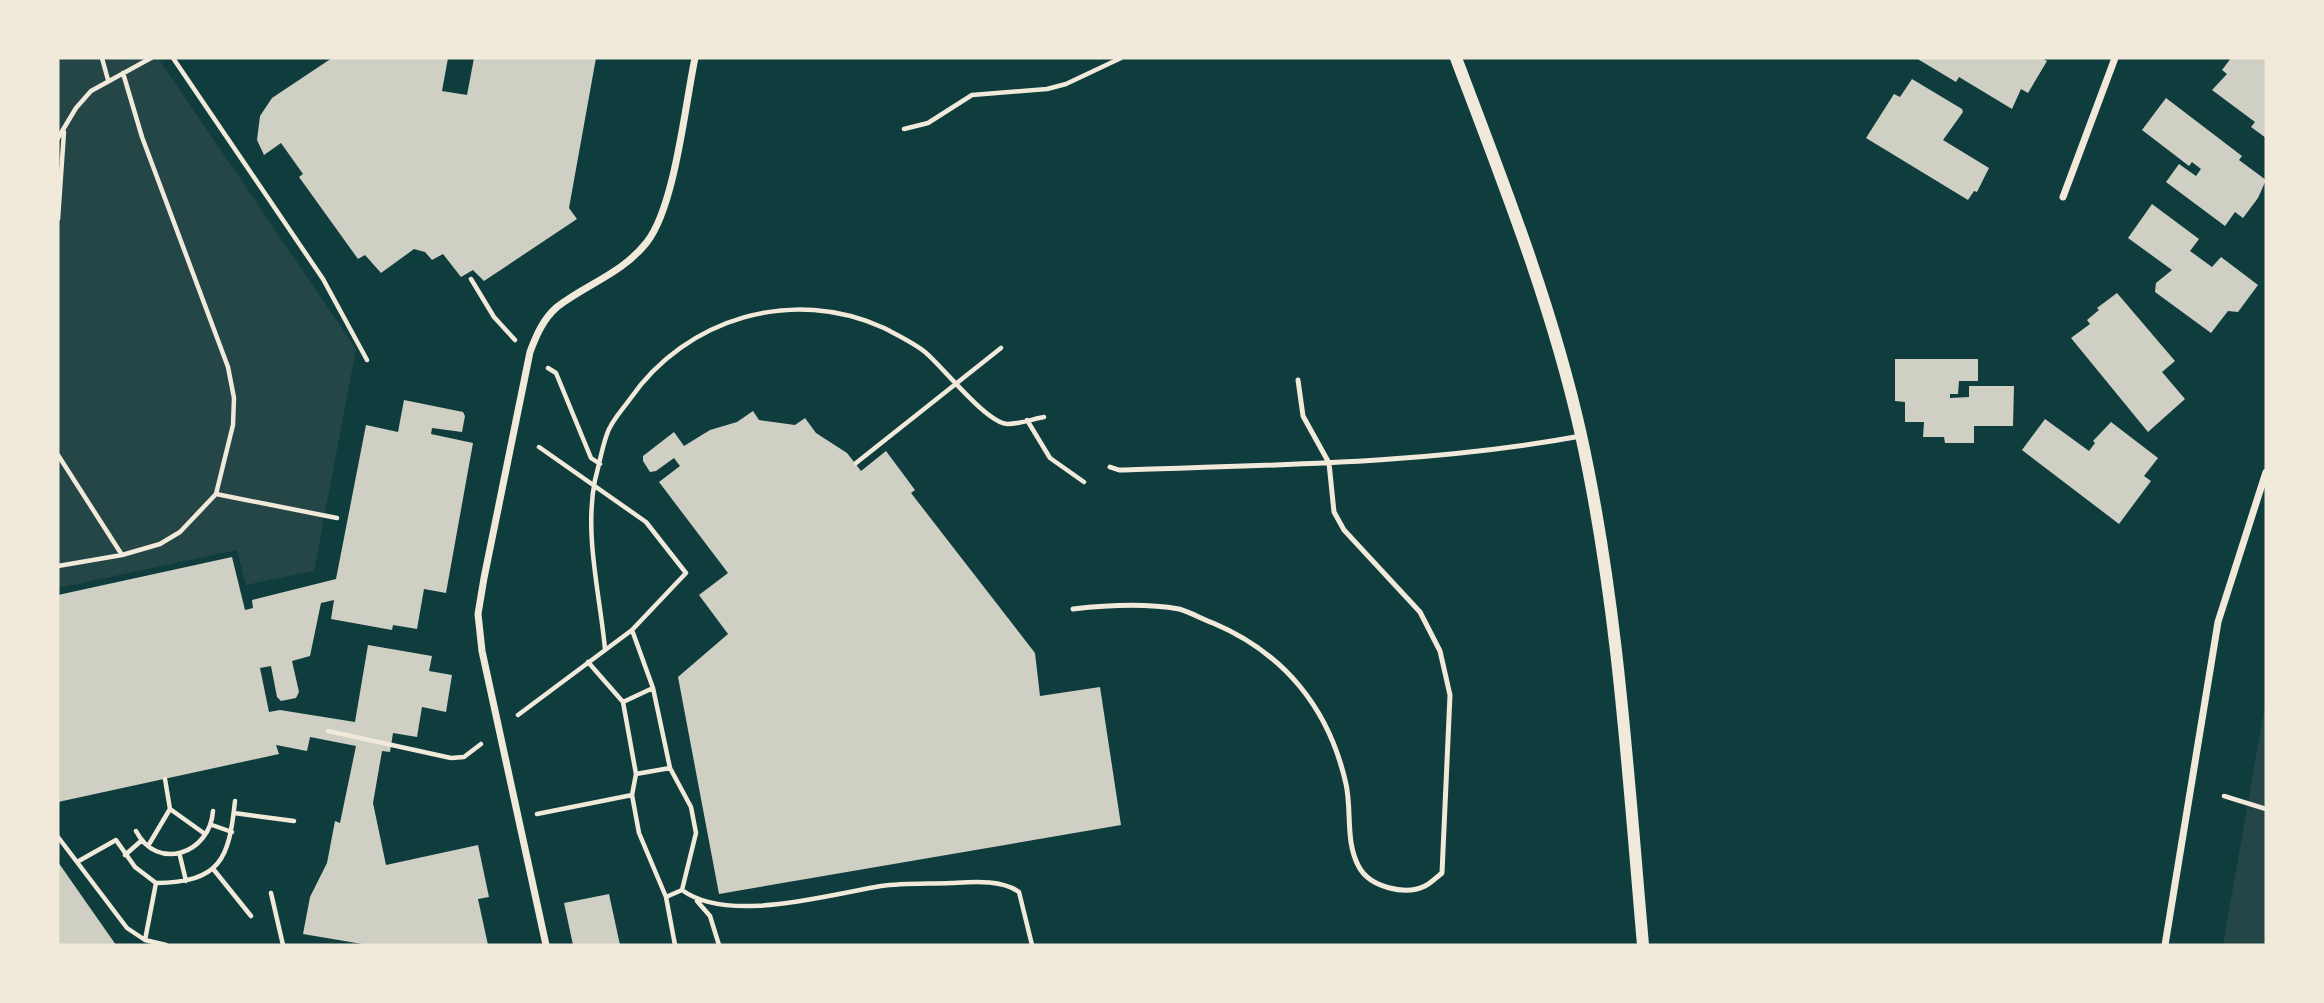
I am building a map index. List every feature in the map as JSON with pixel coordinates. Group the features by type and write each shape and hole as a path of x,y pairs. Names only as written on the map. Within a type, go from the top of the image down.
{"street":[{"path":"546,945 482,651 478,614 530,352 539,329 556,308 627,264 648,241 665,212 695,58"},
{"path":"1457,58 1544,294 1581,436 1618,661 1643,945"},
{"path":"2063,197 2115,58"},
{"path":"2165,945 2218,622 2266,471"}],"lane":[{"path":"1073,610 1113,604 1181,610 1246,637 1294,676 1328,733 1346,784 1352,850 1360,870 1379,884 1403,890 1425,886 1442,873 1450,695 1440,651 1420,612 1344,530 1334,512 1329,463 1303,416 1297,380"},
{"path":"1110,467 1119,470 1329,463 1518,448 1581,436"}],"path":[{"path":"102,58 108,80"},
{"path":"58,138 76,108 91,91 151,58"},
{"path":"173,58 323,279 367,360"},
{"path":"904,130 928,123 972,95 1047,89 1066,84 1121,58"},
{"path":"58,566 122,555 160,544 180,532 216,494 233,425 234,398 228,367 142,137 123,73"},
{"path":"58,219 64,130"},
{"path":"605,649 593,542 595,483 607,432 648,373 686,341 736,319 785,309 825,311 882,327 923,350 958,382 986,415 1006,424 1044,416"},
{"path":"856,463 1001,348"},
{"path":"1027,420 1049,458 1084,482"},
{"path":"539,447 595,483 646,522 685,573 632,630 567,677"},
{"path":"58,455 122,555"},
{"path":"216,494 337,518"},
{"path":"632,630 653,688 670,768 691,807 696,833 682,890"},
{"path":"588,662 623,702 636,774 632,795 639,833 666,897 675,945"},
{"path":"623,702 653,688"},
{"path":"328,731 450,758 464,757"},
{"path":"636,774 670,768"},
{"path":"148,847 170,809 165,779"},
{"path":"520,817 632,795"},
{"path":"2224,796 2266,809"},
{"path":"77,862 116,840 125,855 156,883 186,881 214,870 232,832 235,801"},
{"path":"170,809 205,834"},
{"path":"136,831 148,847 163,854 180,856 194,848 212,825 213,811"},
{"path":"234,813 294,821"},
{"path":"212,825 232,832"},
{"path":"58,837 127,928 145,940 166,945"},
{"path":"125,855 141,841"},
{"path":"180,856 186,881"},
{"path":"214,870 251,916"},
{"path":"696,901 718,905 791,902 884,886 980,881 1019,892 1032,945"},
{"path":"145,940 156,883"},
{"path":"666,897 682,890"},
{"path":"682,890 710,916 719,945"},
{"path":"271,893 283,945"}],"shaded area":[{"path":"58,58 158,58 356,349 314,571 246,585 237,550 58,588"},
{"path":"2266,700 2266,945 2223,945"}],"building":[{"path":"332,58 448,58 442,91 467,95 474,58 596,58 569,208 577,219 484,281 473,270 461,277 443,254 432,260 425,252 414,249 381,273 365,255 358,259 299,177 303,174 281,143 264,155 257,140 260,116 272,98"},
{"path":"1916,58 2042,58 2047,61 2028,93 2021,89 2012,109 1959,77 1956,82"},
{"path":"2231,58 2266,58 2266,138 2251,127 2255,122 2212,90 2227,74 2222,70"},
{"path":"1912,79 1962,109 1963,112 1943,140 1989,168 1977,192 1974,191 1968,200 1866,138 1894,94 1900,97"},
{"path":"2166,98 2242,156 2239,160 2266,180 2258,198 2243,218 2235,212 2225,226 2166,182 2179,164 2196,176 2201,169 2192,162 2189,166 2142,130"},
{"path":"2152,204 2199,239 2190,251 2212,267 2221,257 2258,285 2238,312 2228,311 2211,333 2155,292 2156,283 2172,270 2128,238"},
{"path":"2117,293 2175,361 2162,372 2185,399 2148,432 2071,338 2090,324 2087,320 2099,310 2097,308"},
{"path":"1895,359 1978,359 1978,381 1959,381 1958,394 1950,394 1950,398 1969,397 1969,386 2014,386 2013,426 1974,426 1974,443 1945,443 1944,437 1923,437 1924,422 1905,422 1905,402 1895,401"},
{"path":"404,400 463,412 465,416 462,432 432,428 431,434 473,443 446,593 424,589 417,629 393,625 392,630 331,619 334,600 321,603 310,656 292,661 299,692 296,698 281,701 277,697 271,666 260,668 269,712 280,710 355,722 368,645 432,656 429,671 452,675 446,712 422,707 417,737 393,733 390,752 382,751 373,803 386,865 478,845 489,897 478,899 488,945 368,945 303,934 310,897 327,863 335,821 340,823 356,746 310,737 307,751 276,745 279,754 58,802 58,595 232,557 245,610 253,608 252,600 336,579 366,425 398,432"},
{"path":"753,411 759,420 795,425 805,418 816,433 847,453 861,471 886,451 915,490 911,493 1035,653 1040,696 1100,687 1121,825 719,894 678,677 728,634 699,595 728,573 659,482 680,466 674,458 656,471 650,472 643,456 674,432 684,446 710,430 737,422"},
{"path":"2045,419 2089,451 2095,443 2093,441 2111,422 2158,458 2144,476 2151,481 2119,524 2022,450"},
{"path":"58,862 116,945 58,945"},
{"path":"609,894 620,945 573,945 564,903"}]}
